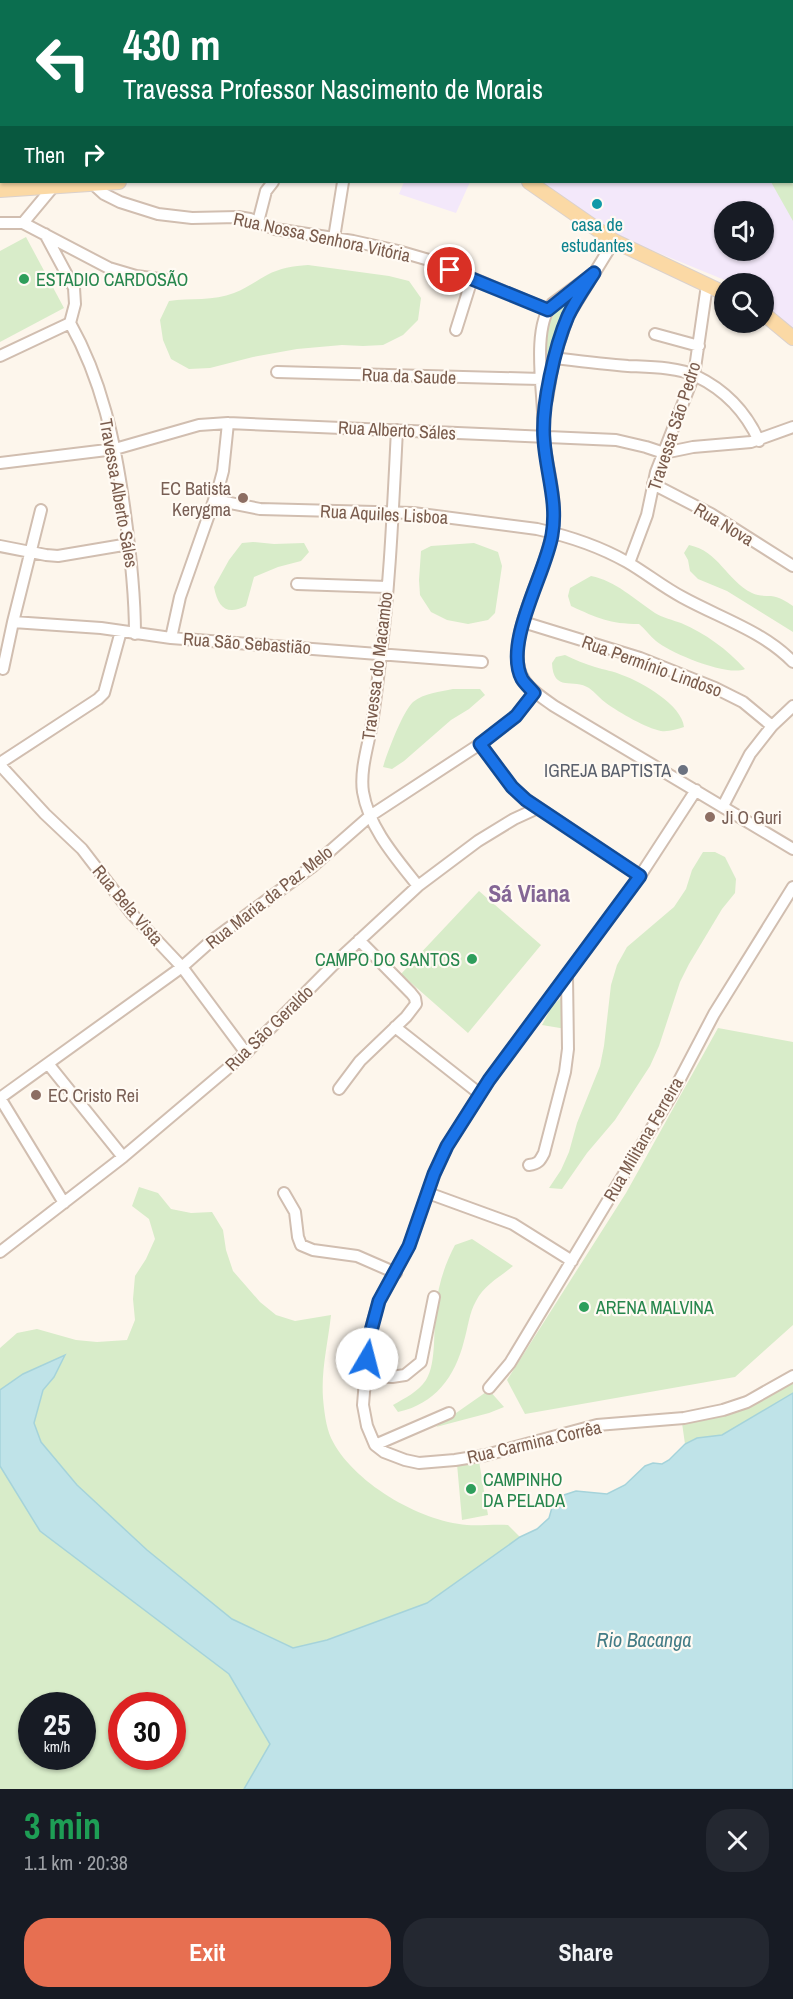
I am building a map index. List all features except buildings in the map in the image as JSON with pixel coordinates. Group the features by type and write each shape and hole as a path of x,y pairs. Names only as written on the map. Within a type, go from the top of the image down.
{"main road":[{"path":"0,190 106,183"},
{"path":"530,183 614,241 714,289"},
{"path":"774,322 793,338"}],"street":[{"path":"258,222 266,191 272,183"},
{"path":"334,238 344,183"},
{"name":"Rua Nossa Senhora Vitória","path":"93,184 104,194 120,202 158,214 192,218 238,217 275,229 398,251 429,260 548,310"},
{"path":"23,223 53,187"},
{"path":"0,223 23,223 121,272 167,280"},
{"path":"0,356 70,323 75,304 74,288 45,234"},
{"path":"543,420 554,358 568,316 614,241"},
{"path":"594,273 548,310 543,326 541,379 543,438 554,500 553,533 546,560 523,622 518,649 521,677 534,693 793,849"},
{"path":"456,330 472,279"},
{"name":"Travessa São Pedro","path":"629,563 647,515 653,484 694,375 706,285"},
{"name":"Travessa Alberto Sáles","path":"70,323 84,349 95,378 116,449 134,580 135,634"},
{"path":"655,334 699,346"},
{"path":"554,358 657,368 694,375 726,396 738,408 750,421 759,441"},
{"name":"Rua da Saude","path":"277,372 541,379"},
{"path":"171,638 180,597 223,471 228,423"},
{"name":"Rua Alberto Sáles","path":"0,463 116,449 199,425 228,423 616,440 664,453 693,447 759,441 793,427"},
{"name":"Travessa do Macambo","path":"397,430 393,513 381,654 362,779 370,816 418,886"},
{"name":"Rua Nova","path":"653,484 711,514 793,566"},
{"name":"Rua Aquiles Lisboa","path":"215,500 260,509 393,513 459,518 553,533 587,544 629,563 682,597 775,645 793,662"},
{"path":"3,669 42,510"},
{"path":"0,546 58,556 129,544"},
{"path":"297,584 387,587"},
{"name":"Rua São Sebastião","path":"13,622 59,624 171,638 482,662"},
{"name":"Rua Permínio Lindoso","path":"523,622 640,658 715,688 743,702 772,726"},
{"path":"0,764 104,693 121,631"},
{"name":"Rua Maria da Paz Melo","path":"0,1098 49,1065 182,967 210,942 313,866 370,816 480,744 516,716 534,693"},
{"path":"723,806 750,754 772,726 793,706"},
{"path":"480,744 512,787 538,808 640,876"},
{"name":"Rua Bela Vista","path":"0,764 45,814 82,849 132,914 182,967 246,1053"},
{"path":"449,1413 375,1445 367,1426 363,1405 368,1342 379,1301 409,1246 447,1146 480,1094 640,876 696,790"},
{"name":"Rua São Geraldo","path":"4,1249 123,1157 246,1053 359,940 418,886 478,841 514,819 538,808"},
{"name":"Rua Militana Ferreira","path":"489,1388 510,1363 572,1261 671,1096 714,1014 793,887"},
{"path":"339,1089 360,1061 416,1004 415,998 359,940"},
{"path":"529,1165 540,1161 544,1153 563,1083 568,1049 567,975"},
{"path":"395,1027 480,1094"},
{"path":"49,1065 123,1157"},
{"path":"0,1098 64,1203"},
{"path":"428,1192 513,1224 572,1261"},
{"path":"284,1193 295,1212 301,1245 313,1250 357,1256 396,1273"},
{"path":"0,1235 4,1249"},
{"path":"366,1376 405,1375 421,1362 434,1297"},
{"name":"Rua Carmina Corrêa","path":"375,1445 384,1452 405,1460 419,1462 486,1455 597,1425 684,1419 723,1410 747,1401 793,1376"}],"shaded area":[{"path":"404,183 470,183 456,213 399,194"},
{"path":"543,183 793,183 793,340 774,322 774,273 714,273 714,276 622,238"}],"green space":[{"path":"772,183 793,183 793,221"},
{"name":"ESTADIO CARDOSÃO","path":"26,237 64,308 0,342 0,251"},
{"path":"308,265 389,276 409,281 421,298 418,320 403,335 383,345 342,345 297,349 210,368 189,369 171,359 163,340 160,320 169,301 226,296 277,271"},
{"path":"569,300 547,373 545,373 544,361 550,321"},
{"path":"242,543 304,543 309,552 301,561 254,577 246,606 228,610 218,600 214,587 229,560"},
{"path":"474,543 498,552 502,566 495,613 488,620 468,624 447,620 431,612 420,595 421,551 431,546"},
{"path":"689,545 708,553 735,581 752,593 777,597 793,606 793,632 727,591 698,579 690,571 684,553"},
{"path":"591,576 617,586 658,615 699,632 731,655 745,669 726,670 699,662 663,646 639,624 604,620 571,606 568,596 570,588"},
{"path":"565,655 630,678 660,695 682,719 684,727 667,731 655,729 618,711 589,688 560,681 553,672 552,663 556,657"},
{"path":"453,689 480,689 485,695 469,709 451,720 404,761 392,769 383,767 400,723 413,702 427,695"},
{"path":"703,852 715,852 725,857 736,879 735,893 722,909 680,982 650,1066 615,1120 587,1153 562,1189 549,1188 569,1152 577,1123 600,1066 611,985 617,965 627,947 674,907 686,889 692,870"},
{"name":"CAMPO DO SANTOS","path":"479,891 541,945 468,1033 401,974"},
{"path":"570,990 566,1029 542,1025 552,1006"},
{"path":"718,1028 793,1042 793,1325 735,1377 525,1414 507,1380 626,1193"},
{"path":"139,1187 158,1193 171,1209 191,1213 212,1212 223,1230 226,1250 233,1271 260,1302 276,1315 295,1321 331,1315 323,1377 325,1413 331,1438 354,1470 389,1496 428,1516 467,1525 508,1525 520,1537 427,1603 327,1640 293,1648 232,1619 147,1550 77,1485 41,1442 34,1423 43,1390 54,1377 0,1390 0,1348 17,1333 37,1329 76,1340 97,1342 127,1340 135,1320 133,1299 135,1276 155,1239 149,1219 132,1206"},
{"path":"472,1239 513,1266 479,1295 470,1316 460,1354 442,1387 423,1403 398,1412 393,1405 419,1388 426,1380 432,1364 437,1299 448,1260 455,1245"},
{"path":"793,1380 793,1393 722,1435 697,1438 685,1444 682,1423"},
{"path":"489,1390 504,1407 436,1427"},
{"name":"CAMPINHO DA PELADA","path":"479,1461 488,1515 462,1520 457,1464"},
{"path":"0,1466 40,1531 229,1674 270,1744 244,1789 0,1789"}],"water":[{"name":"Rio Bacanga","path":"65,1355 54,1377 43,1390 34,1423 41,1442 77,1485 147,1550 232,1619 293,1648 327,1640 427,1603 520,1537 537,1529 549,1518 553,1504 564,1495 576,1491 607,1494 625,1485 645,1466 653,1463 662,1464 669,1460 685,1444 697,1438 722,1435 793,1393 793,1789 244,1789 270,1744 229,1674 40,1531 0,1466 0,1390 23,1374"}],"place":[{"name":"casa de estudantes","path":"597,204"},
{"name":"ESTADIO CARDOSÃO","path":"24,279"},
{"name":"EC Batista Kerygma","path":"243,498"},
{"name":"IGREJA BAPTISTA","path":"683,770"},
{"name":"Ji O Guri","path":"710,817"},
{"name":"CAMPO DO SANTOS","path":"472,959"},
{"name":"EC Cristo Rei","path":"36,1095"},
{"name":"ARENA MALVINA","path":"584,1307"},
{"name":"CAMPINHO DA PELADA","path":"471,1489"}],"district":[{"name":"Sá Viana","path":"529,893"}],"route":[{"path":"367,1359 368,1342 379,1301 409,1246 434,1174 447,1146 489,1080 640,876 526,800 512,787 480,744 516,716 534,693 521,677 518,649 520,631 546,560 553,533 554,500 544,447 543,420 554,358 562,333 568,316 594,273 552,304 548,310 450,270"}]}
